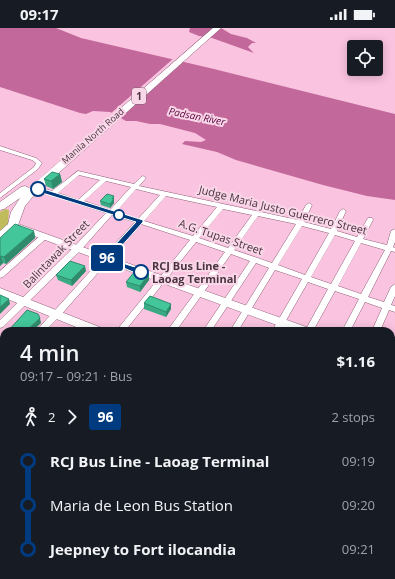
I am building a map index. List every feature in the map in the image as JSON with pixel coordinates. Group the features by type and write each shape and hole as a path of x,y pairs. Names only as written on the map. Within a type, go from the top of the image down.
{"highway":[{"name":"Manila North Road","path":"13,225 14,215 21,201 58,164 212,28"},
{"name":"Manila North Road","path":"0,207 58,164 217,28"},
{"path":"0,237 13,225"}],"main road":[{"path":"13,225 247,310 279,327"},
{"path":"0,292 88,327"}],"street":[{"path":"0,148 38,162 36,168 0,196"},
{"name":"Judge Maria Justo Guerrero Street","path":"53,194 78,173 164,194 300,223 392,249"},
{"name":"Balintawak Street","path":"0,325 77,249 143,178"},
{"path":"80,202 105,179"},
{"path":"18,183 27,186"},
{"name":"A.G. Tupas Street","path":"38,189 194,239 395,309"},
{"path":"44,327 164,194"},
{"path":"236,327 300,223 309,205"},
{"path":"123,327 222,206"},
{"path":"279,327 333,232 343,211"},
{"path":"174,327 258,213"},
{"path":"311,327 370,220"},
{"path":"348,327 392,249 395,231"},
{"path":"0,275 44,237"},
{"path":"210,327 255,260"},
{"path":"378,327 395,287"}],"shaded area":[{"path":"5,209 9,210 8,225 0,235 0,212"}],"water":[{"name":"Padsan River","path":"0,28 56,28 81,38 395,114 395,200 367,196 323,185 236,160 217,152 182,144 185,141 201,142 206,140 195,133 160,124 126,121 110,112 93,111 86,114 80,113 0,87"},
{"path":"190,28 221,28 231,34 247,38 256,43 252,43 248,47 254,53 212,38 199,36 189,32"}],"pier":[{"path":"174,58 183,60 118,118 110,114"}],"building":[{"path":"52,172 60,174 51,181 44,179"},
{"path":"107,194 114,196 112,199 114,199 110,204 100,201"},
{"path":"15,224 34,231 4,257 0,257 0,238"},
{"path":"70,261 85,266 71,280 56,275"},
{"path":"136,270 149,274 140,286 126,282"},
{"path":"0,295 9,299 0,307"},
{"path":"150,296 171,304 166,312 144,303"},
{"path":"27,310 38,314 40,318 30,327 12,327"}],"bus line":[{"name":"96","path":"38,189 140,221 106,259 141,272"}],"place":[{"name":"RCJ Bus Line - Laoag Terminal","path":"141,272"}]}
